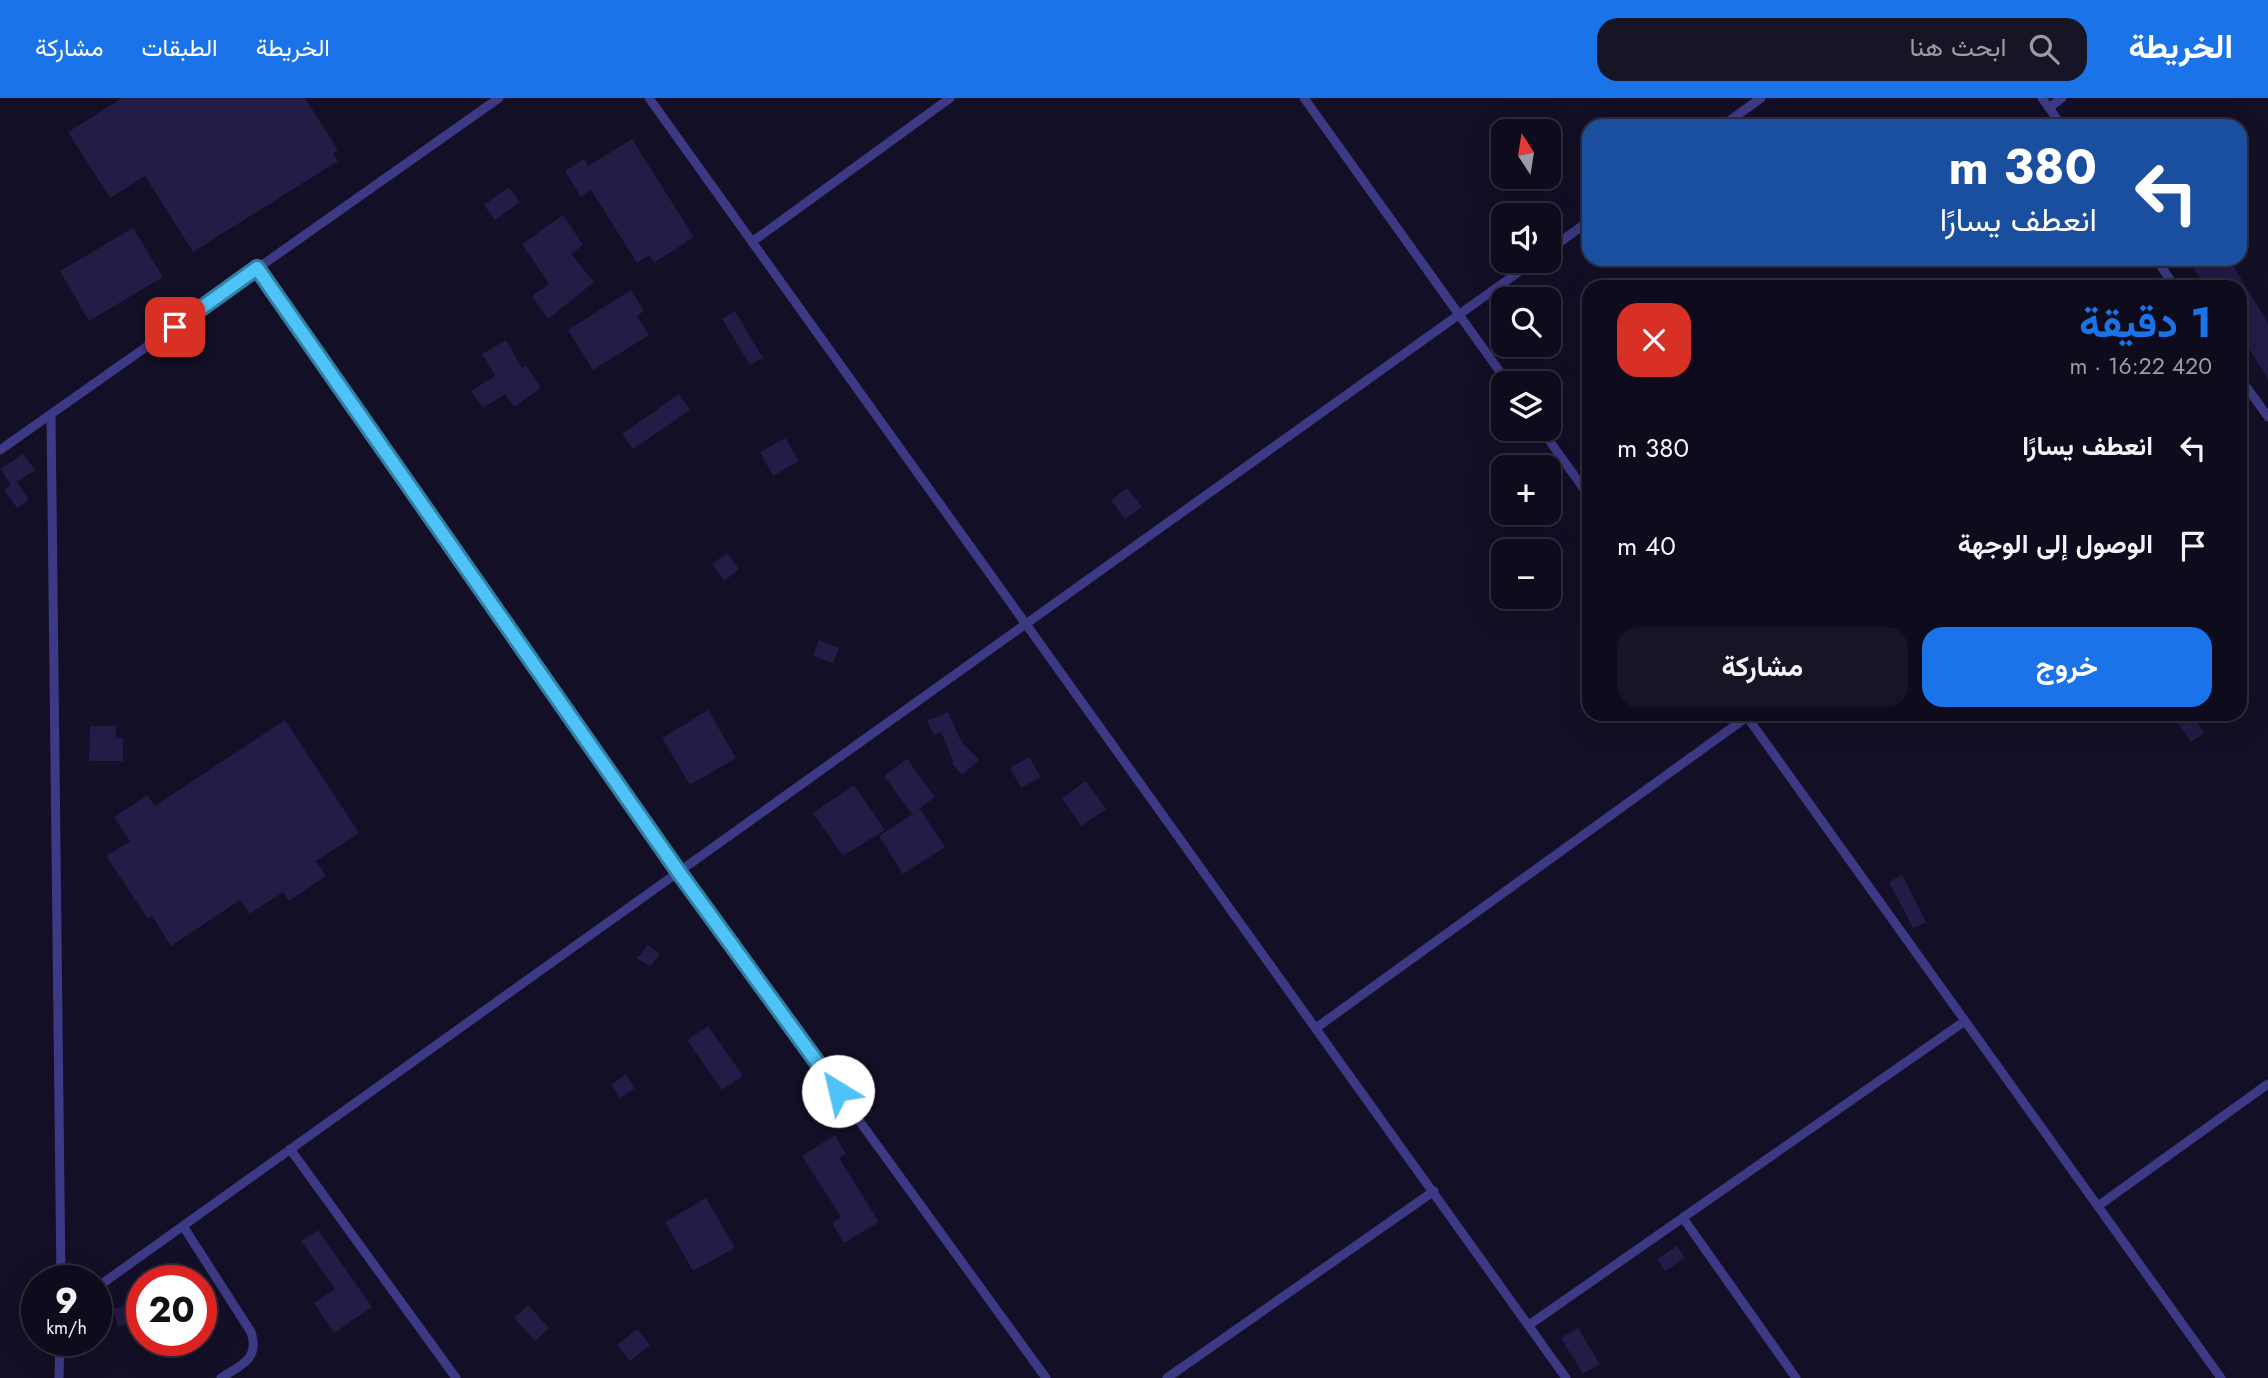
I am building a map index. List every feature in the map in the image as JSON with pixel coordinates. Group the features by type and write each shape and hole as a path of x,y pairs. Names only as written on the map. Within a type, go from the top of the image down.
{"lane":[{"path":"0,450 499,98"},
{"path":"649,98 1566,1378"},
{"path":"752,242 950,98"},
{"path":"1304,98 1499,371"},
{"path":"1732,119 1761,98"},
{"path":"2042,98 2057,119"},
{"path":"2049,108 2062,98"},
{"path":"1561,242 1582,227"},
{"path":"257,268 678,871 1046,1378"},
{"path":"112,1277 1517,273"},
{"path":"2247,388 2268,417"},
{"path":"51,415 61,1265"},
{"path":"1550,441 1582,486"},
{"path":"1316,1028 1739,721"},
{"path":"1751,721 2221,1378"},
{"path":"1529,1325 1965,1021"},
{"path":"2098,1206 2268,1084"},
{"path":"290,1149 456,1378"},
{"path":"1167,1378 1434,1191"},
{"path":"1683,1218 1796,1378"},
{"path":"183,1226 251,1332 255,1344 246,1362 221,1378"},
{"path":"59,1378 60,1356"}],"building":[{"path":"122,98 305,98 338,150 333,154 338,161 193,252 145,176 110,198 68,132"},
{"path":"632,139 694,237 654,263 649,255 637,263 591,190 581,197 565,171 584,159 588,166"},
{"path":"509,187 520,202 495,220 484,205"},
{"path":"563,215 583,245 571,254 594,282 548,319 532,296 549,284 522,244"},
{"path":"133,228 163,277 89,321 60,271"},
{"path":"2192,266 2233,266 2242,280 2201,280"},
{"path":"2247,289 2268,323 2268,379 2247,346"},
{"path":"631,290 644,311 637,316 649,335 593,370 568,330"},
{"path":"735,311 763,358 750,365 722,319"},
{"path":"506,340 522,368 526,365 541,388 514,407 505,394 483,408 471,391 495,376 482,354"},
{"path":"679,394 690,410 633,449 622,434"},
{"path":"785,438 799,461 773,476 760,452"},
{"path":"23,454 35,470 17,482 29,500 17,508 4,490 11,485 0,469"},
{"path":"1127,488 1142,507 1125,519 1111,500"},
{"path":"727,553 739,569 724,581 712,564"},
{"path":"819,640 839,648 833,663 813,656"},
{"path":"708,710 736,758 690,785 662,738"},
{"path":"948,712 961,741 979,760 962,775 952,764 954,763 941,732 934,735 927,721"},
{"path":"285,720 359,833 316,861 326,876 289,901 283,892 250,914 240,900 171,946 152,916 148,919 106,856 130,841 114,817 147,795 155,806"},
{"path":"2196,721 2204,733 2191,742 2178,723"},
{"path":"90,726 116,726 116,738 123,738 123,761 89,761"},
{"path":"1029,757 1041,777 1021,788 1010,768"},
{"path":"907,759 935,797 912,814 884,776"},
{"path":"1086,781 1106,809 1081,826 1062,798"},
{"path":"854,785 885,830 843,856 813,813"},
{"path":"920,809 945,847 903,874 879,836"},
{"path":"1902,875 1926,922 1913,928 1889,882"},
{"path":"648,945 660,954 650,967 637,958"},
{"path":"708,1026 743,1076 722,1090 687,1040"},
{"path":"626,1074 635,1088 620,1098 611,1085"},
{"path":"835,1135 846,1154 839,1158 879,1222 844,1243 832,1223 841,1217 802,1156"},
{"path":"706,1198 735,1248 693,1271 665,1222"},
{"path":"318,1230 372,1307 334,1333 314,1303 335,1289 301,1241"},
{"path":"1677,1246 1685,1258 1665,1271 1657,1259"},
{"path":"126,1305 126,1325 118,1327 113,1309"},
{"path":"528,1305 549,1328 535,1341 514,1318"},
{"path":"1578,1328 1600,1364 1583,1374 1561,1338"},
{"path":"637,1329 650,1345 630,1361 617,1345"}],"route":[{"path":"175,327 257,268 678,871 838,1091"}]}
